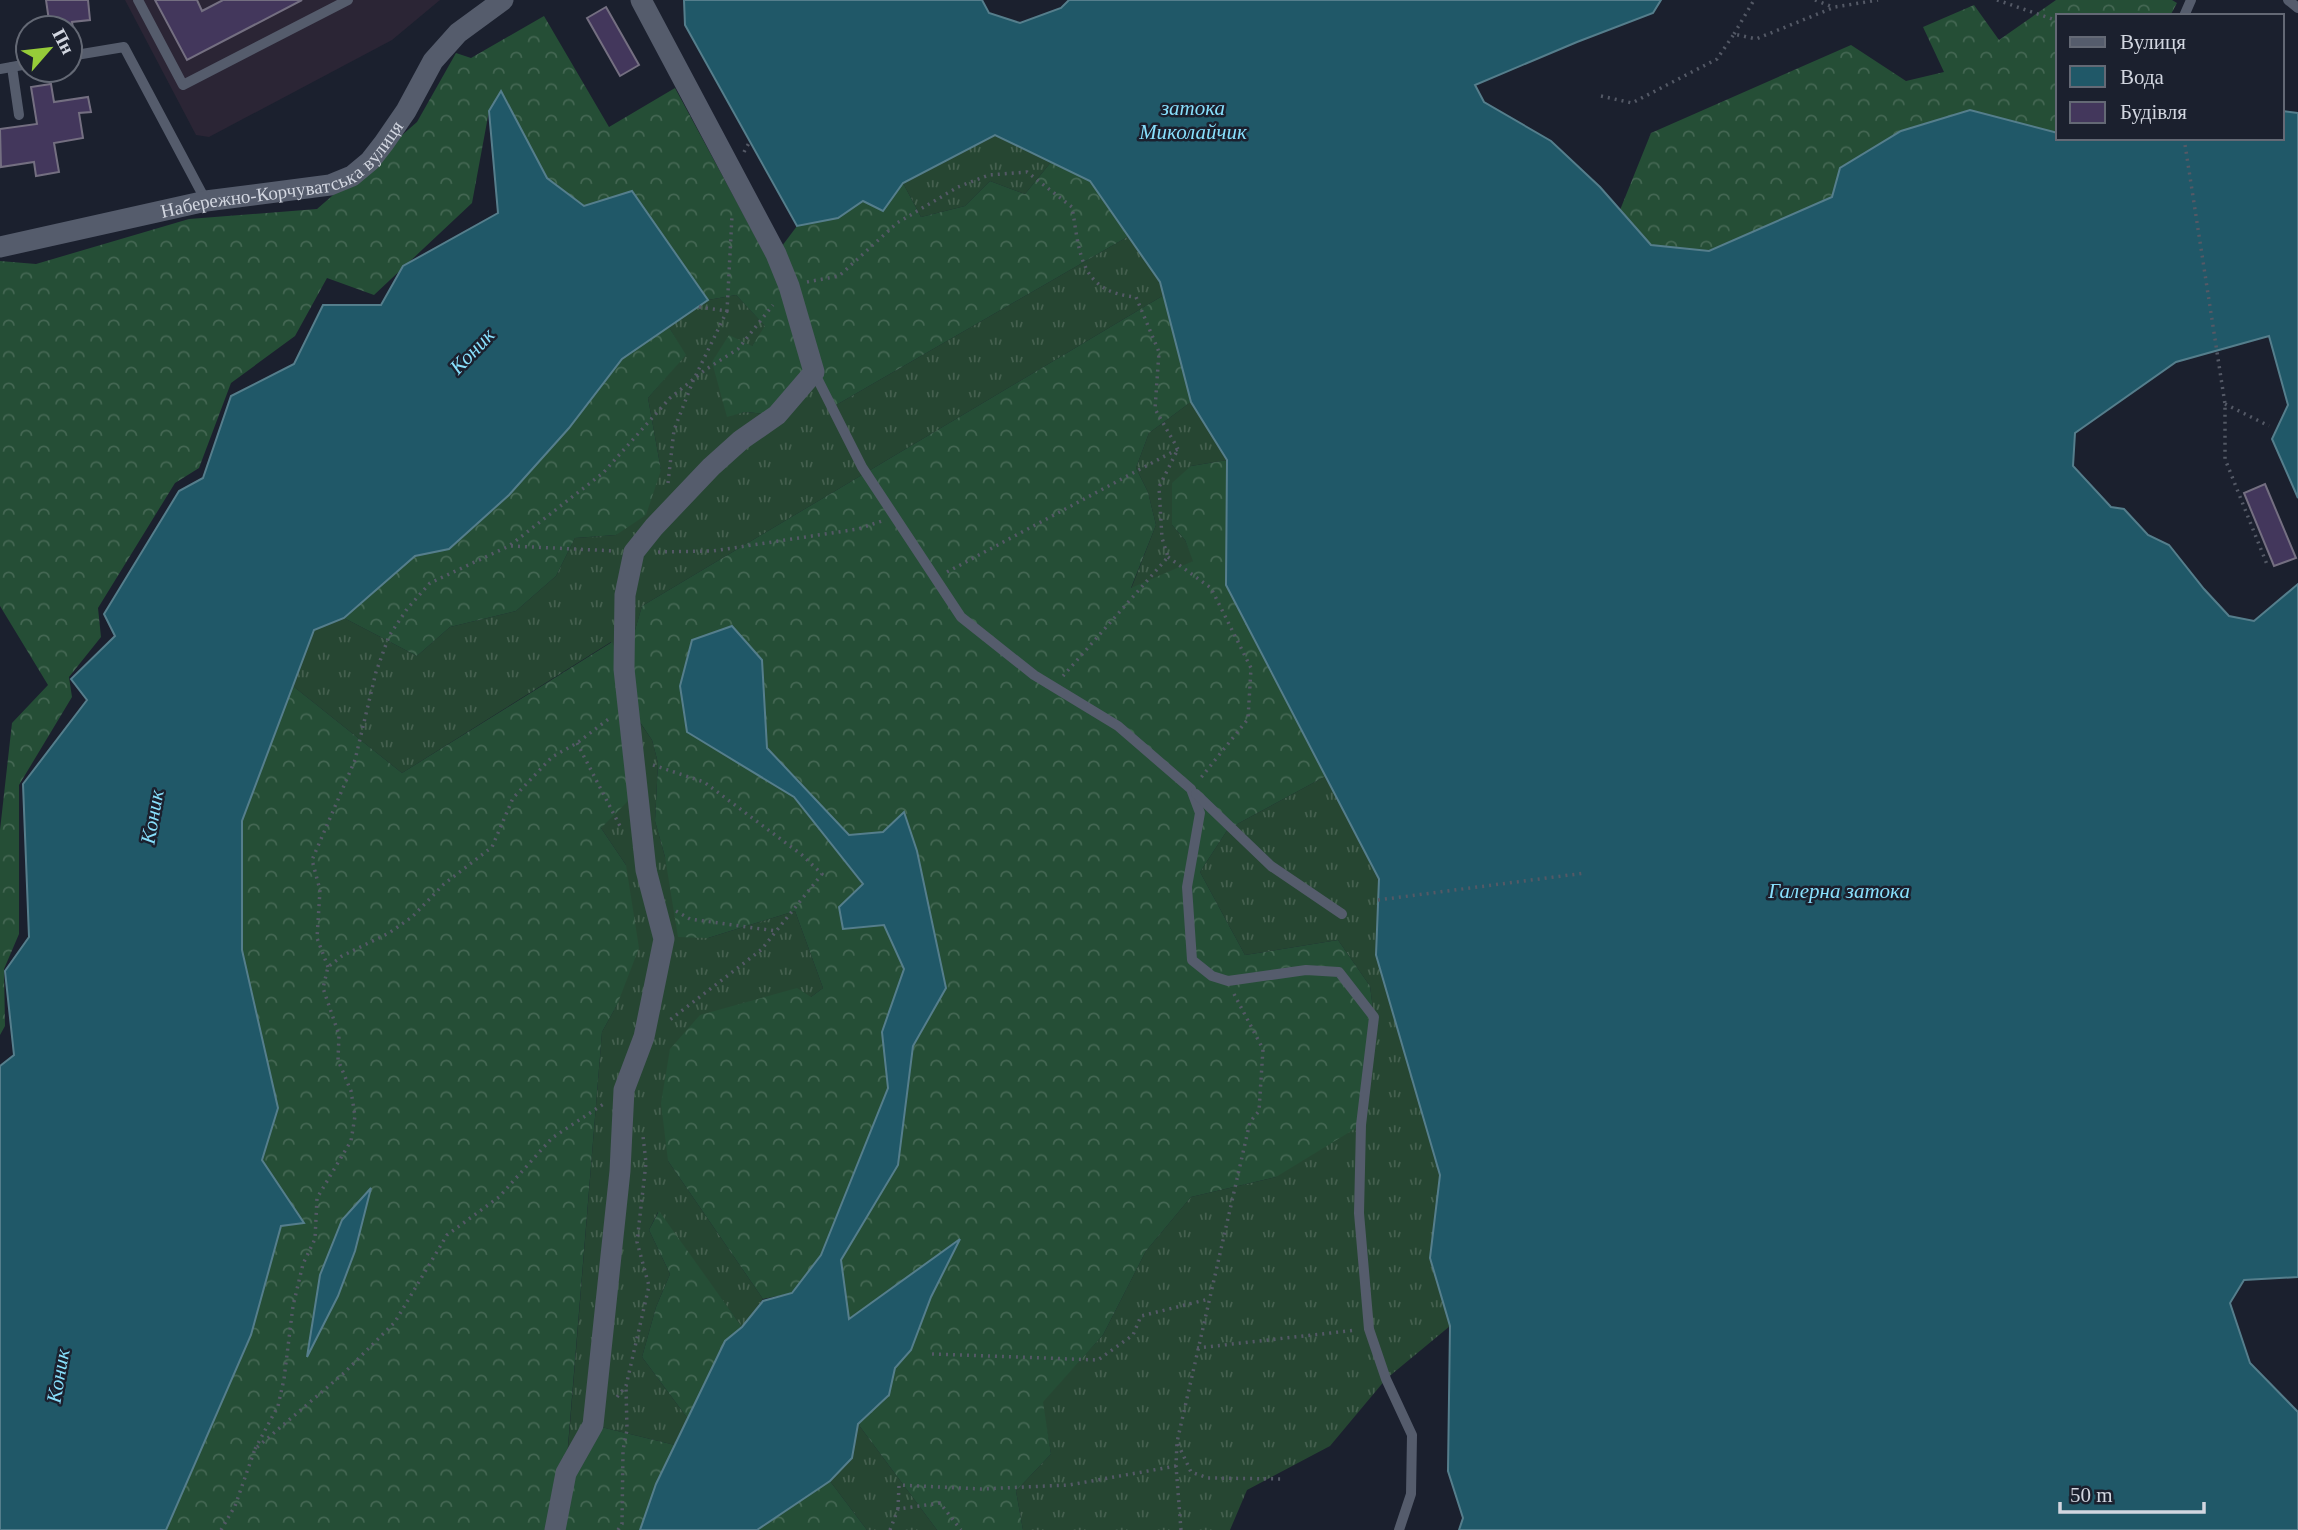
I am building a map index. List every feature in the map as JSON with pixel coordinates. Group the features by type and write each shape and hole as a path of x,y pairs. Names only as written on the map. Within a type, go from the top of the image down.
{"street":[{"name":"Набережно-Корчуватська вулиця","path":"0,247 206,201 330,185 352,176 370,162 406,111 433,61 458,33 503,0"},
{"path":"555,1530 566,1473 593,1425 620,1171 624,1090 644,1037 664,939 646,870 624,670 625,595 634,552 711,467 741,440 777,415 814,372 789,286 776,254 732,176 641,0"}],"lane":[{"path":"138,0 183,85 348,0"},
{"path":"2288,0 2298,8"},
{"path":"84,54 124,47 206,201"},
{"path":"0,69 12,66 19,115"},
{"path":"814,372 862,467 961,617 1034,675 1118,726 1191,789 1271,866 1342,914"},
{"path":"1191,789 1200,813 1187,887 1192,960 1212,976 1228,981 1306,970 1339,972 1374,1017 1361,1125 1359,1213 1369,1329 1386,1379 1412,1435 1411,1494 1399,1530"}],"path":[{"path":"1601,96 1632,103 1717,59 1754,0"},
{"path":"1815,0 1835,8"},
{"path":"1734,34 1756,39 1835,8 1878,0"},
{"path":"1997,0 2056,20"},
{"path":"2184,140 2219,356 2225,404 2225,459 2268,567"},
{"path":"732,176 750,141"},
{"path":"221,1530 235,1506 255,1449 278,1406 293,1306 303,1264 315,1239 317,1198 351,1141 355,1116 351,1091 338,1060 339,1035 323,988 328,967 317,938 320,890 312,860 355,760 376,672 389,636 407,609 430,583 509,546 603,473 670,398 705,370 738,349 789,286 839,276 897,223 958,187 989,175 1027,172 1072,207 1079,246 1089,277 1115,295 1136,297 1159,352 1155,409 1178,449"},
{"path":"665,517 674,430 693,380 727,311 732,213"},
{"path":"699,307 727,311"},
{"path":"2225,404 2269,426"},
{"path":"1178,449 1159,487 1162,538 1168,557 1210,588 1251,668 1248,719 1191,789"},
{"path":"936,578 1178,449"},
{"path":"509,546 634,552 713,551 858,528 895,517"},
{"path":"1053,686 1168,557"},
{"path":"328,967 342,956 389,933 412,917 444,884 492,847 513,798 552,757 577,743 627,704"},
{"path":"577,743 625,834"},
{"path":"633,758 704,782 802,855 822,874 761,950 682,1012 644,1037"},
{"path":"1378,900 1585,873"},
{"path":"653,899 690,919 776,931"},
{"path":"1181,1530 1177,1442 1250,1122 1259,1111 1263,1049 1228,981"},
{"path":"255,1449 344,1373 395,1322 447,1235 499,1197 552,1138 624,1090"},
{"path":"618,1530 622,1524 623,1450 627,1430 626,1386 649,1286 637,1242 646,1163 643,1124"},
{"path":"932,1354 1098,1360 1133,1335 1140,1316 1209,1299"},
{"path":"1197,1348 1369,1329"},
{"path":"593,1425 626,1386"},
{"path":"1177,1442 1191,1472 1208,1478 1285,1479"},
{"path":"890,1530 898,1509 899,1485 981,1489 1069,1485 1176,1466"},
{"path":"898,1509 940,1503 961,1530"}],"shaded area":[{"path":"125,0 440,0 392,40 209,137 196,135"}],"green space":[{"path":"2056,0 2172,0 2177,3 2171,14 2056,14 2056,134 1832,197 1709,251 1651,245 1620,210 1651,133 1851,45 1906,81 1944,72 1923,27 1974,5 1999,40"},
{"path":"544,16 609,127 675,88 767,258 776,254 797,226 838,218 863,201 883,211 903,183 921,217 965,206 990,181 1025,194 1051,162 1090,181 1129,236 831,408 814,373 777,415 745,412 727,417 712,362 729,335 752,346 765,326 736,295 708,300 632,191 584,206 547,178 500,92 489,111 472,203 374,295 327,278 295,336 231,383 199,468 175,483 98,608 101,637 69,677 72,697 19,785 19,934 4,969 5,1026 0,1035 0,830 12,723 48,685 0,606 0,261 36,264 189,219 317,209 417,122 456,53 471,58"},
{"path":"995,135 1051,162 1025,194 990,181 965,206 921,217 903,183"},
{"path":"1129,236 1161,282 1164,295 642,606 624,669 611,642 402,773 293,686 314,630 344,618 417,656 450,627 516,611 556,576 575,538 616,535 661,470 648,398 685,355 669,327 708,300 736,295 766,327 752,346 727,416 745,412 777,415 814,372 831,408"},
{"path":"1164,295 1191,402 1149,433 1136,468 1148,492 1156,525 1131,588 1193,561 1185,540 1172,525 1172,483 1191,466 1227,460 1226,585 1326,776 1228,829 1200,872 1245,955 1338,940 1370,986 1374,1017 1361,1125 1276,1177 1191,1197 1146,1251 1103,1335 1043,1402 1051,1454 1016,1491 1023,1530 937,1530 858,1424 889,1395 895,1368 911,1350 931,1297 959,1240 849,1320 841,1260 898,1165 913,1046 946,988 883,832 849,835 767,748 762,660 731,626 692,640 687,732 794,797 863,885 839,907 884,925 904,969 882,1032 888,1088 821,1255 792,1293 763,1299 668,1161 661,1103 670,1049 700,1015 797,988 811,997 823,988 795,911 708,938 678,937 665,857 655,821 658,763 652,740 629,706 637,792 601,828 626,865 639,948 617,1005 602,1032 566,1470 593,1425 675,1445 656,1484 640,1530 166,1530 251,1335 281,1226 303,1223 262,1160 278,1108 242,950 242,821 293,686 402,773 612,642 624,668 642,606"},
{"path":"669,327 686,355 648,398 661,470 646,515 616,535 575,538 556,576 516,611 450,627 417,656 344,618 415,556 449,549 509,495 569,428 622,359"},
{"path":"1191,402 1227,460 1191,466 1172,525 1185,540 1194,561 1131,589 1156,525 1148,492 1136,468 1149,433"},
{"path":"627,704 652,740 658,763 655,821 665,857 708,938 795,911 823,988 811,997 668,1161 763,1299 742,1327 658,1212 649,1230 670,1274 656,1307 642,1357 688,1419 675,1445 593,1425 566,1473 602,1032 617,1005 626,865 601,828"},
{"path":"1326,776 1379,880 1376,955 1440,1175 1430,1258 1450,1326 1386,1379 1330,1446 1247,1490 1230,1530 1023,1530 1016,1491 1051,1454 1042,1402 1103,1335 1146,1251 1191,1197 1276,1177 1374,1017 1370,986 1338,940 1245,955 1200,872 1228,829"},
{"path":"659,1211 742,1327 725,1341 688,1419 642,1357 656,1307 670,1274 649,1230"},
{"path":"858,1424 937,1530 867,1530 830,1481 852,1458"},
{"path":"830,1481 867,1530 757,1530"}],"water":[{"name":"Галерна затока","path":"684,0 982,0 989,13 1020,23 1061,8 1069,0 1661,0 1653,13 1475,85 1484,102 1551,141 1600,187 1651,245 1709,251 1832,197 1840,168 1901,131 1970,110 2056,132 2056,140 2284,140 2284,111 2298,113 2298,498 2272,439 2288,405 2269,336 2176,362 2075,433 2073,466 2111,507 2124,509 2148,535 2169,545 2229,616 2254,621 2298,584 2298,1277 2244,1280 2230,1303 2250,1363 2298,1412 2298,1530 1459,1530 1463,1518 1448,1471 1450,1326 1430,1258 1440,1175 1376,955 1379,879 1226,585 1227,460 1191,402 1160,282 1090,181 995,135 903,183 883,211 863,201 838,218 797,226 685,25"},
{"name":"Коник","path":"501,91 547,178 584,206 632,191 708,300 622,359 569,428 509,495 449,549 415,556 344,618 314,630 242,821 242,950 278,1108 262,1160 304,1223 281,1226 251,1335 166,1530 0,1530 0,1066 14,1055 5,971 29,937 23,784 87,700 71,679 115,636 104,614 179,491 203,478 231,396 294,364 323,305 381,305 403,266 498,213 489,111"},
{"path":"732,626 762,660 767,748 849,835 883,832 904,812 917,851 946,988 913,1046 898,1165 841,1260 849,1319 960,1239 931,1297 911,1350 895,1368 889,1395 858,1424 852,1458 830,1481 757,1530 640,1530 656,1484 725,1341 742,1327 763,1301 792,1293 821,1255 888,1088 882,1032 904,969 884,925 843,929 839,907 863,884 794,797 687,732 680,686 692,640"},
{"path":"371,1188 355,1251 338,1296 307,1357 320,1275 342,1220"}],"building":[{"path":"46,0 88,0 90,20 84,21 84,14 48,14"},
{"path":"155,0 197,0 202,11 223,0 302,0 187,60"},
{"path":"606,7 639,65 620,76 587,18"},
{"path":"51,84 54,102 88,97 91,112 79,113 83,138 54,143 59,172 36,176 34,162 1,167 0,129 37,124 31,87"},
{"path":"2265,484 2296,558 2274,566 2244,493"}],"water label":[{"name":"затока Миколайчик","path":"1193,120"}]}
